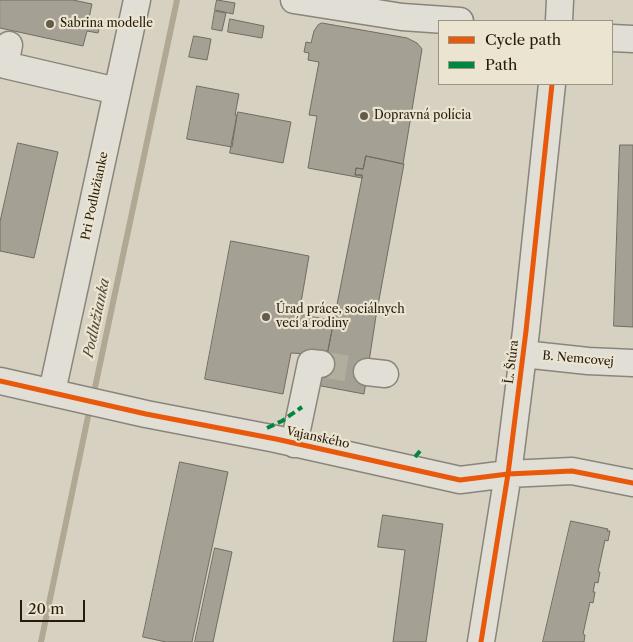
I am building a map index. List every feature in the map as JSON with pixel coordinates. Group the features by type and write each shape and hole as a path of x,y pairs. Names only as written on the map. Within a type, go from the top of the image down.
{"street":[{"name":"Pri Podlužianke","path":"62,395 117,91 137,0"},
{"path":"559,20 560,0"},
{"path":"297,1 402,17 446,20"},
{"path":"613,38 633,39"},
{"path":"9,45 5,65 117,91"},
{"name":"Ľ. Štúra","path":"482,642 508,474 552,85"},
{"name":"B. Nemcovej","path":"523,354 588,361 633,363"},
{"path":"294,444 311,363 321,364"},
{"name":"Vajanského","path":"0,381 118,408 460,480 508,474 572,471 633,483"}],"building":[{"name":"Sabrina modelle","path":"0,0 73,0 92,4 89,18 101,20 98,33 87,31 83,46 0,28"},
{"path":"217,0 235,3 233,14 215,10"},
{"path":"215,11 226,13 222,31 212,29"},
{"path":"230,19 264,26 262,38 228,32"},
{"path":"322,23 407,38 417,43 422,49 403,164 366,156 363,169 356,168 355,175 362,175 362,178 308,168 317,116 309,115 319,62 308,60 309,53 304,52 306,42 311,43 314,31"},
{"path":"194,36 211,39 207,60 189,57"},
{"path":"197,86 239,94 232,147 187,139"},
{"path":"238,112 291,122 283,163 230,153"},
{"path":"18,143 58,152 34,258 0,251 0,222"},
{"path":"620,145 633,145 633,327 614,326"},
{"path":"366,156 404,164 376,316 364,394 316,385 327,355 362,178 362,175 355,175 356,168 363,169"},
{"name":"Úrad práce, sociálnych vecí a rodiny","path":"231,241 309,256 299,314 334,321 327,355 291,353 283,394 205,379"},
{"path":"180,462 228,472 192,642 166,642 143,637"},
{"path":"383,515 443,524 426,642 393,642 405,550 378,547"},
{"path":"571,521 608,529 607,531 610,531 608,541 605,540 598,572 600,572 598,583 595,582 593,592 595,592 593,603 590,602 583,634 585,635 584,642 543,642"},
{"path":"215,548 232,552 213,642 195,642"}],"waterway":[{"name":"Podlužianka","path":"93,397 177,0"},
{"name":"Podlužianka","path":"41,642 90,407"}],"tunnel":[{"path":"321,364 367,372"}],"marked path":[{"path":"267,428 282,421 302,407"},
{"path":"415,457 420,451"}],"cycle path":[{"path":"481,642 508,474 526,331 552,85"},
{"path":"0,381 146,414 276,439 460,480 508,474 572,471 633,483"}],"place":[{"name":"Sabrina modelle","path":"50,24"},
{"name":"Dopravná polícia","path":"364,116"},
{"name":"Úrad práce, sociálnych vecí a rodiny","path":"266,317"}]}
